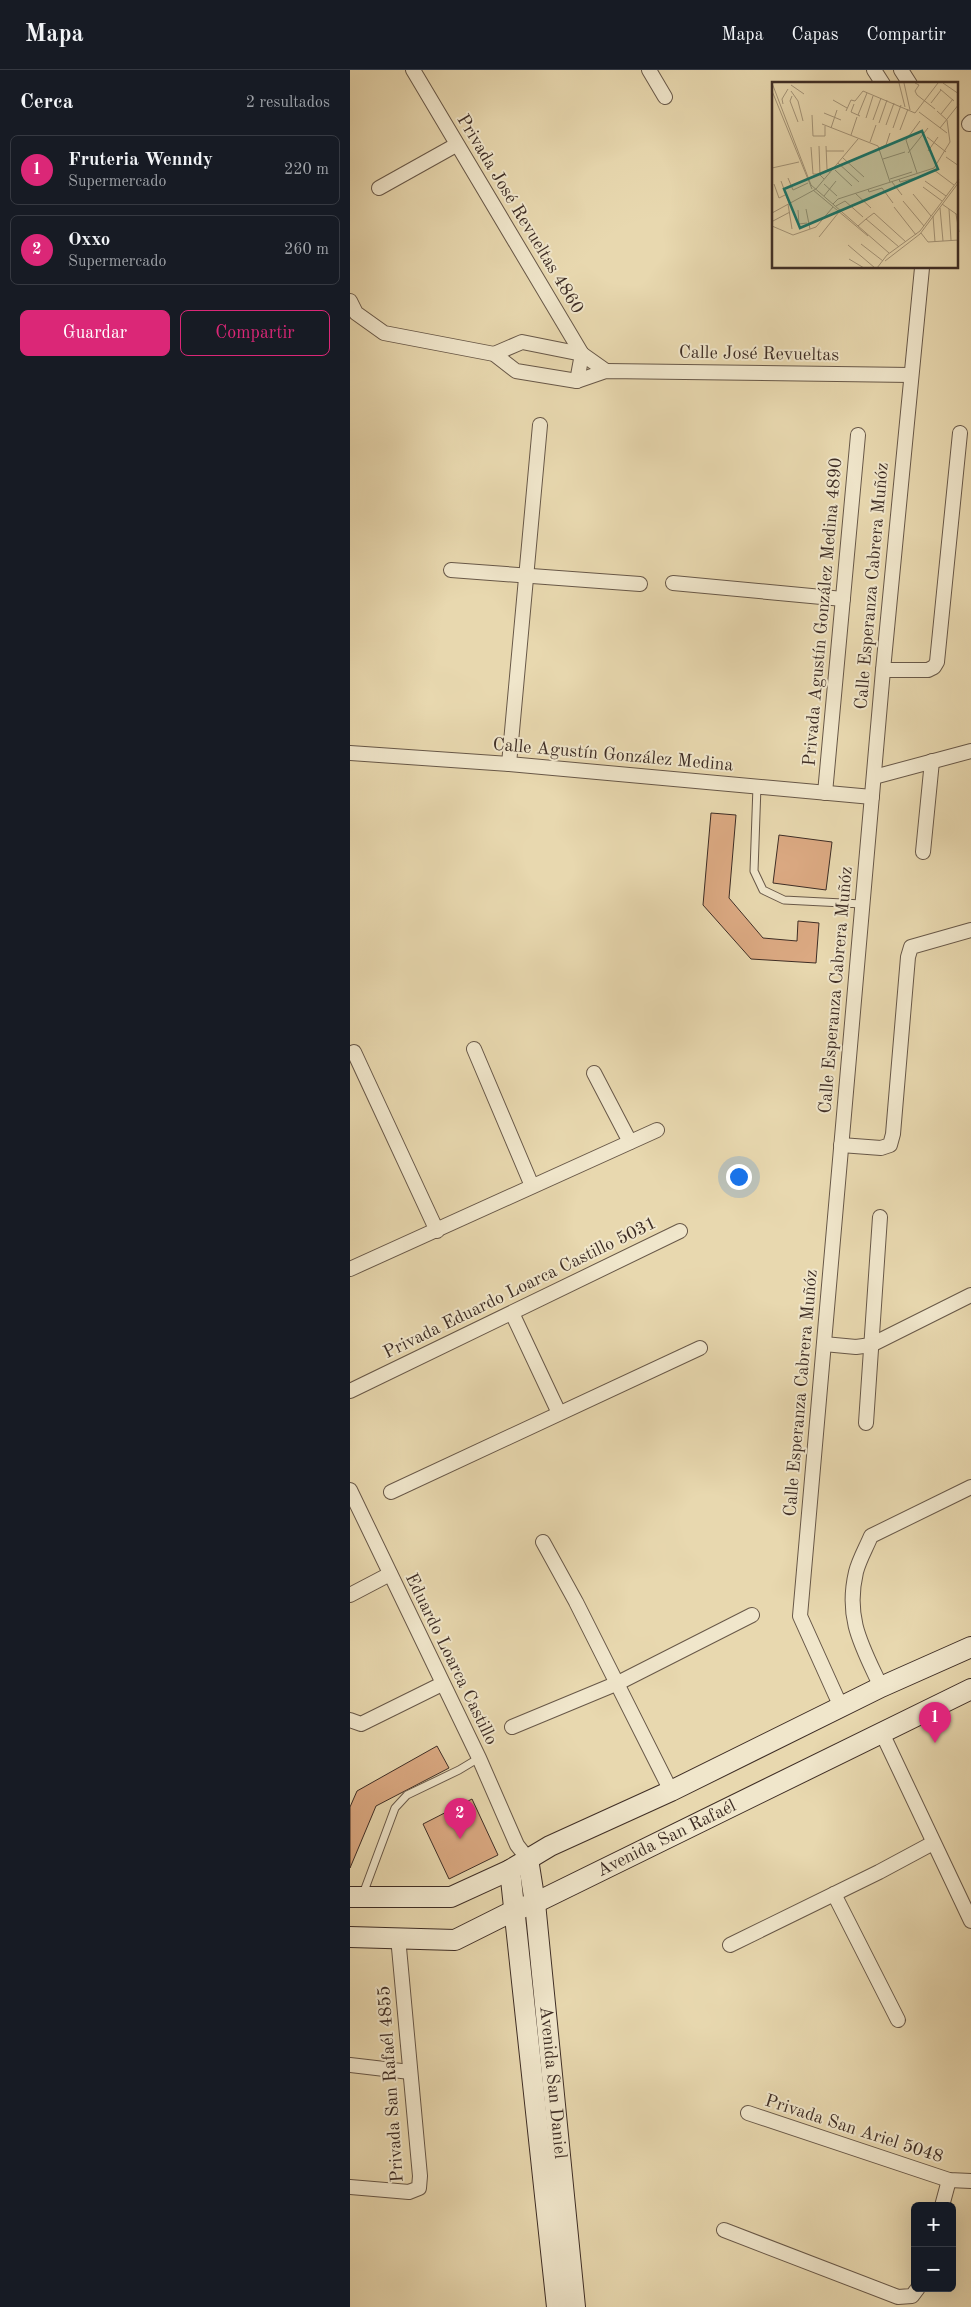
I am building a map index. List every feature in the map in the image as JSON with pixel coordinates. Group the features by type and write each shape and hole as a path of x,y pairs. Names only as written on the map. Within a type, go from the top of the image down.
{"main road":[{"path":"356,1897 451,1897 510,1870 522,1852 550,1846 671,1791 881,1687 971,1647"},
{"name":"Avenida San Rafaél","path":"350,1937 455,1940 513,1911 535,1903 971,1689"},
{"name":"Avenida San Daniel","path":"522,1852 535,1903 575,2307"},
{"name":"Avenida San Daniel","path":"510,1870 557,2307"}],"street":[{"name":"Privada José Revueltas 4860","path":"413,70 582,354"},
{"path":"649,70 665,97"},
{"path":"874,70 882,82"},
{"path":"902,70 909,82"},
{"path":"379,188 456,145"},
{"name":"Calle Esperanza Cabrera Muñóz","path":"841,1707 800,1616 883,670 922,269"},
{"name":"Calle José Revueltas","path":"350,301 356,313 384,333 494,354 516,370 577,381 606,371 911,375"},
{"path":"494,354 522,342 582,354 606,371"},
{"path":"577,381 582,354"},
{"path":"509,764 540,425"},
{"path":"883,670 928,670 934,667 937,662 960,433"},
{"name":"Privada Agustín González Medina 4890","path":"825,792 858,435"},
{"path":"451,570 525,577 640,584"},
{"path":"673,583 843,599"},
{"path":"874,777 971,751"},
{"name":"Calle Agustín González Medina","path":"350,753 509,764 872,796"},
{"path":"923,852 932,761"},
{"path":"841,1145 881,1148 890,1144 893,1134 908,957 911,947 971,930"},
{"path":"474,1049 532,1186"},
{"path":"354,1052 437,1231"},
{"path":"594,1073 630,1142"},
{"path":"350,1269 657,1130"},
{"path":"866,1423 880,1217"},
{"name":"Privada Eduardo Loarca Castillo 5031","path":"350,1391 680,1231"},
{"path":"824,1344 856,1347 871,1345 971,1296"},
{"path":"512,1312 559,1413"},
{"path":"390,1492 700,1348"},
{"path":"881,1687 853,1621 853,1594 857,1571 871,1536 971,1487"},
{"name":"Eduardo Loarca Castillo","path":"350,1490 522,1852"},
{"path":"543,1542 618,1683 671,1791"},
{"path":"350,1595 390,1574"},
{"path":"512,1727 618,1683 752,1615"},
{"path":"350,1720 361,1724 442,1684"},
{"path":"882,1733 971,1921"},
{"path":"730,1945 933,1843"},
{"path":"834,1894 898,2020"},
{"name":"Privada San Rafaél 4855","path":"350,2187 409,2192 419,2188 420,2176 398,1937"},
{"path":"350,2065 410,2072"},
{"name":"Privada San Ariel 5048","path":"748,2113 949,2180 971,2181"},
{"name":"Privada San Ariel 5048","path":"943,2202 949,2180"},
{"path":"724,2230 898,2297 912,2296 915,2292"}],"lane":[{"path":"757,786 754,871 763,890 784,900 862,904"},
{"path":"356,1897 396,1808 407,1795 459,1770 478,1758"}],"building":[{"path":"711,813 736,815 729,898 763,938 797,941 798,921 819,923 816,963 751,959 703,905"},
{"path":"779,835 832,842 826,890 773,883"},
{"path":"437,1746 449,1768 376,1806 350,1868 350,1807 357,1791"},
{"path":"472,1799 498,1855 449,1879 423,1824"}],"place":[{"name":"Fruteria Wenndy","path":"935,1743"},
{"name":"Oxxo","path":"460,1839"}]}
